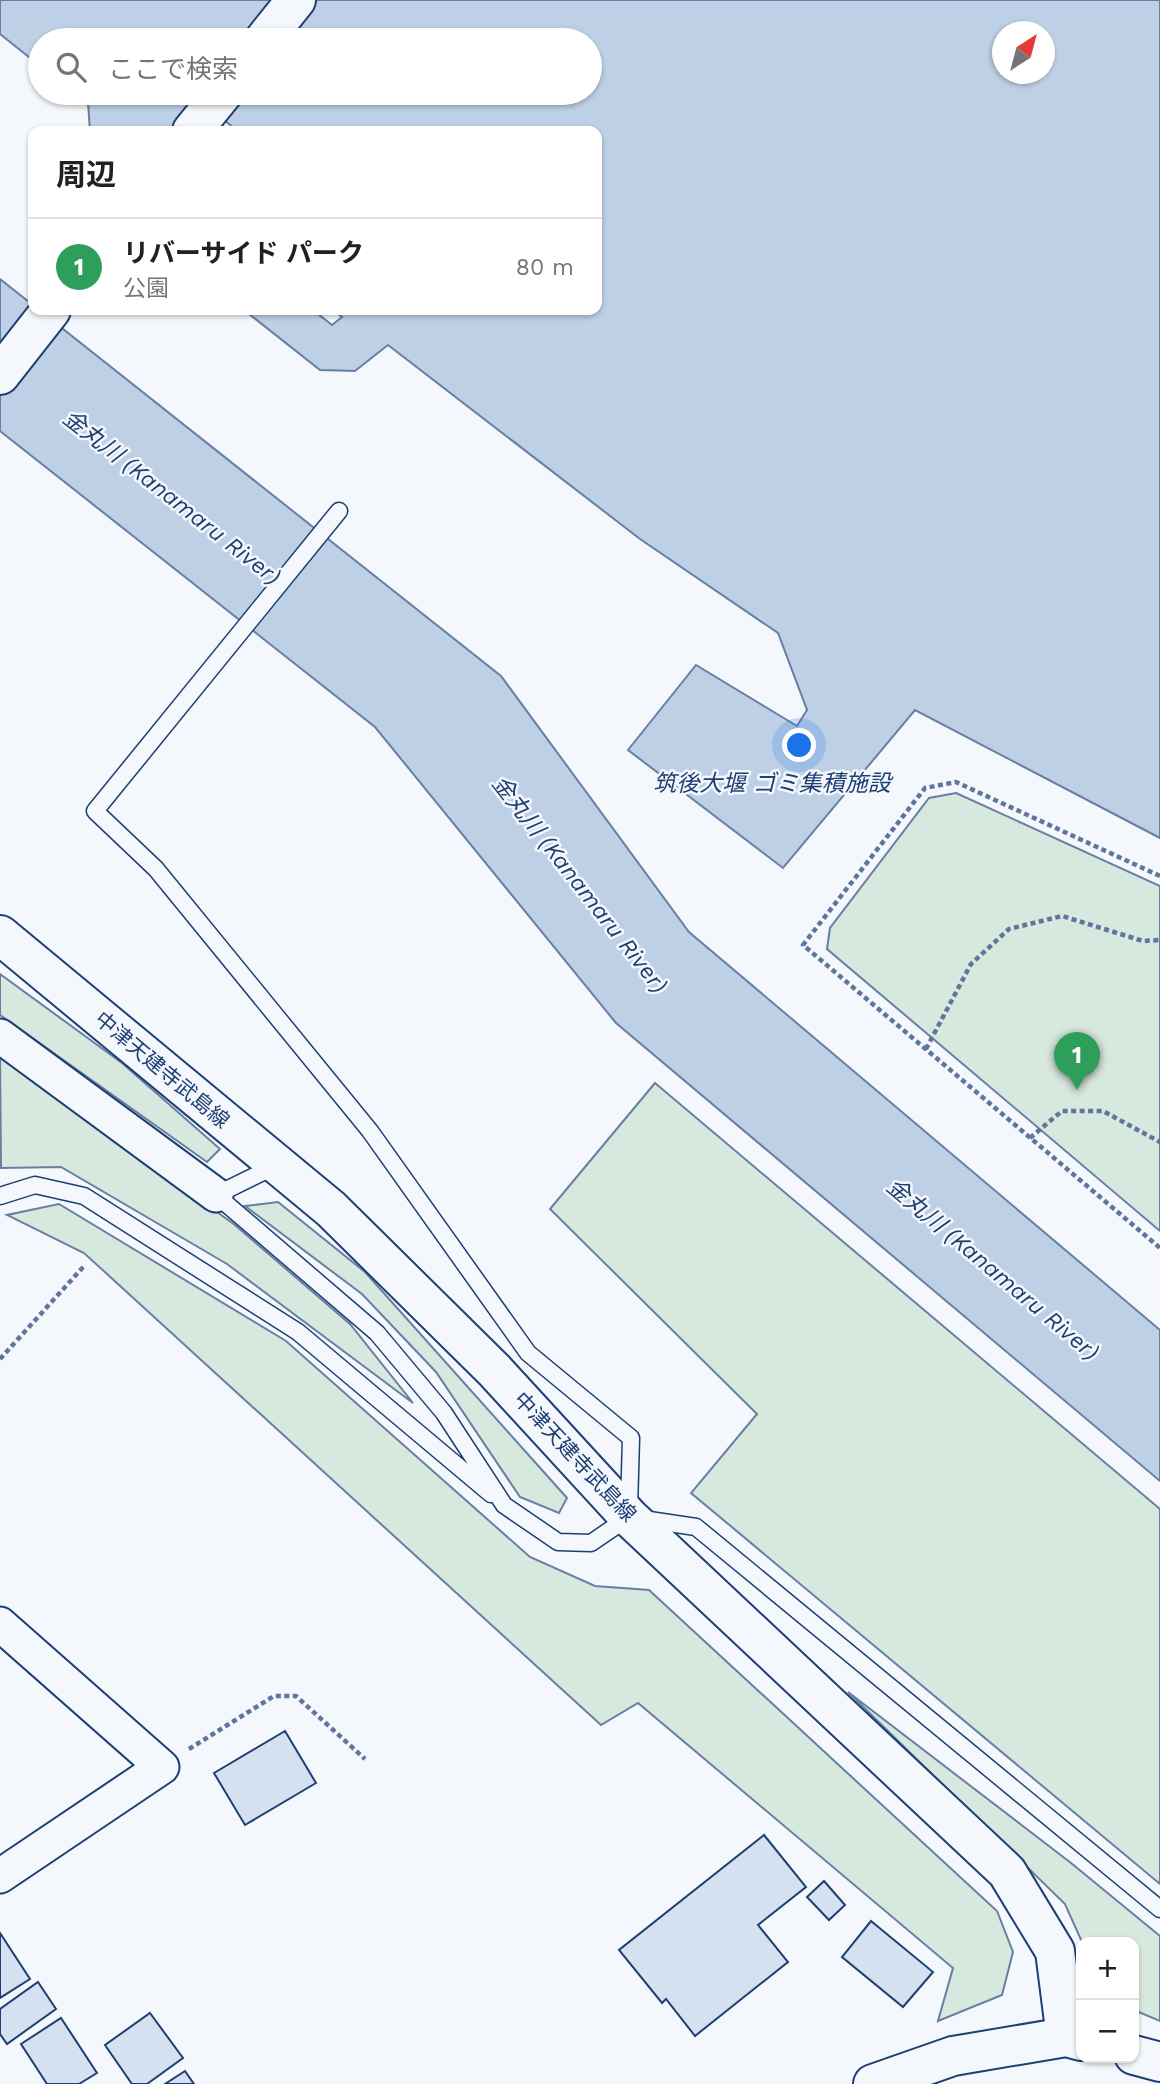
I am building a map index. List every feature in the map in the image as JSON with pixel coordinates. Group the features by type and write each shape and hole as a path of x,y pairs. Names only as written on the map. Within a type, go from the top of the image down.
{"main road":[{"path":"274,28 296,0"},
{"path":"196,126 213,105"},
{"path":"0,374 47,315"},
{"name":"中津天建寺武島線","path":"0,935 331,1209 494,1370 629,1517 1007,1872 1055,1951 1073,2039"},
{"path":"873,2084 953,2056 1073,2039"},
{"path":"1139,2056 1160,2062"}],"street":[{"path":"0,1035 216,1195"},
{"path":"0,1624 162,1766 0,1876"}],"lane":[{"path":"339,511 95,811 156,869 370,1131 528,1353 631,1438 629,1517"},
{"path":"277,1165 216,1195 377,1333 444,1413 504,1505"},
{"path":"0,1196 35,1185 84,1196 298,1332 504,1505 558,1542 591,1543 629,1517 696,1527 1160,1909"}],"path":[{"path":"1160,876 956,782 925,788 803,946 1160,1248"},
{"path":"926,1049 971,964 1009,929 1062,916 1143,941 1160,940"},
{"path":"1030,1138 1062,1111 1103,1111 1160,1142"},
{"path":"0,1359 85,1265"},
{"path":"162,1766 274,1696 296,1696 365,1759"}],"shaded area":[{"path":"956,793 1160,886 1160,1231 827,949 830,928 929,798"},
{"path":"0,974 122,1063 220,1149 207,1162 0,1015"},
{"path":"0,1055 235,1225 350,1324 413,1403 227,1264 61,1167 1,1168"},
{"path":"655,1083 1160,1509 1160,1884 691,1493 757,1414 550,1209"},
{"path":"278,1202 365,1272 567,1498 559,1513 520,1497 436,1372 362,1294 245,1206"},
{"path":"59,1204 286,1341 530,1557 595,1586 649,1590 997,1911 1013,1952 1002,1995 938,2021 953,1968 638,1703 601,1725 84,1253 7,1215"},
{"path":"848,1692 1071,1863 1160,1936 1160,2021 1139,2012 1139,1937 1080,1937 1065,1904"}],"water":[{"name":"筑後大堰 ゴミ集積施設","path":"0,0 1160,0 1160,838 915,710 783,868 628,750 696,665 797,726 807,710 778,633 640,539 388,345 355,371 320,370 250,315 319,315 332,325 342,317 339,315 602,315 602,126 232,126 204,105 602,105 602,28 28,28 28,56 0,34"},
{"path":"88,105 200,105 206,126 90,126"},
{"name":"金丸川 (Kanamaru River)","path":"0,279 28,301 28,315 45,315 501,676 689,932 1160,1330 1160,1481 616,1023 375,727 0,431"}],"building":[{"path":"285,1731 316,1783 245,1825 214,1773"},
{"path":"764,1835 806,1887 758,1925 788,1962 695,2036 666,1999 662,2003 619,1950"},
{"path":"824,1881 845,1905 829,1920 807,1897"},
{"path":"871,1921 933,1972 903,2007 842,1957"},
{"path":"0,1933 30,1979 0,1998"},
{"path":"38,1982 56,2009 7,2044 0,2034 0,2009"},
{"path":"150,2013 183,2058 147,2084 132,2084 105,2045"},
{"path":"61,2018 97,2073 79,2084 47,2084 21,2044"},
{"path":"185,2071 194,2084 165,2084"}],"place":[{"name":"リバーサイド パーク","path":"1077,1090"}]}
